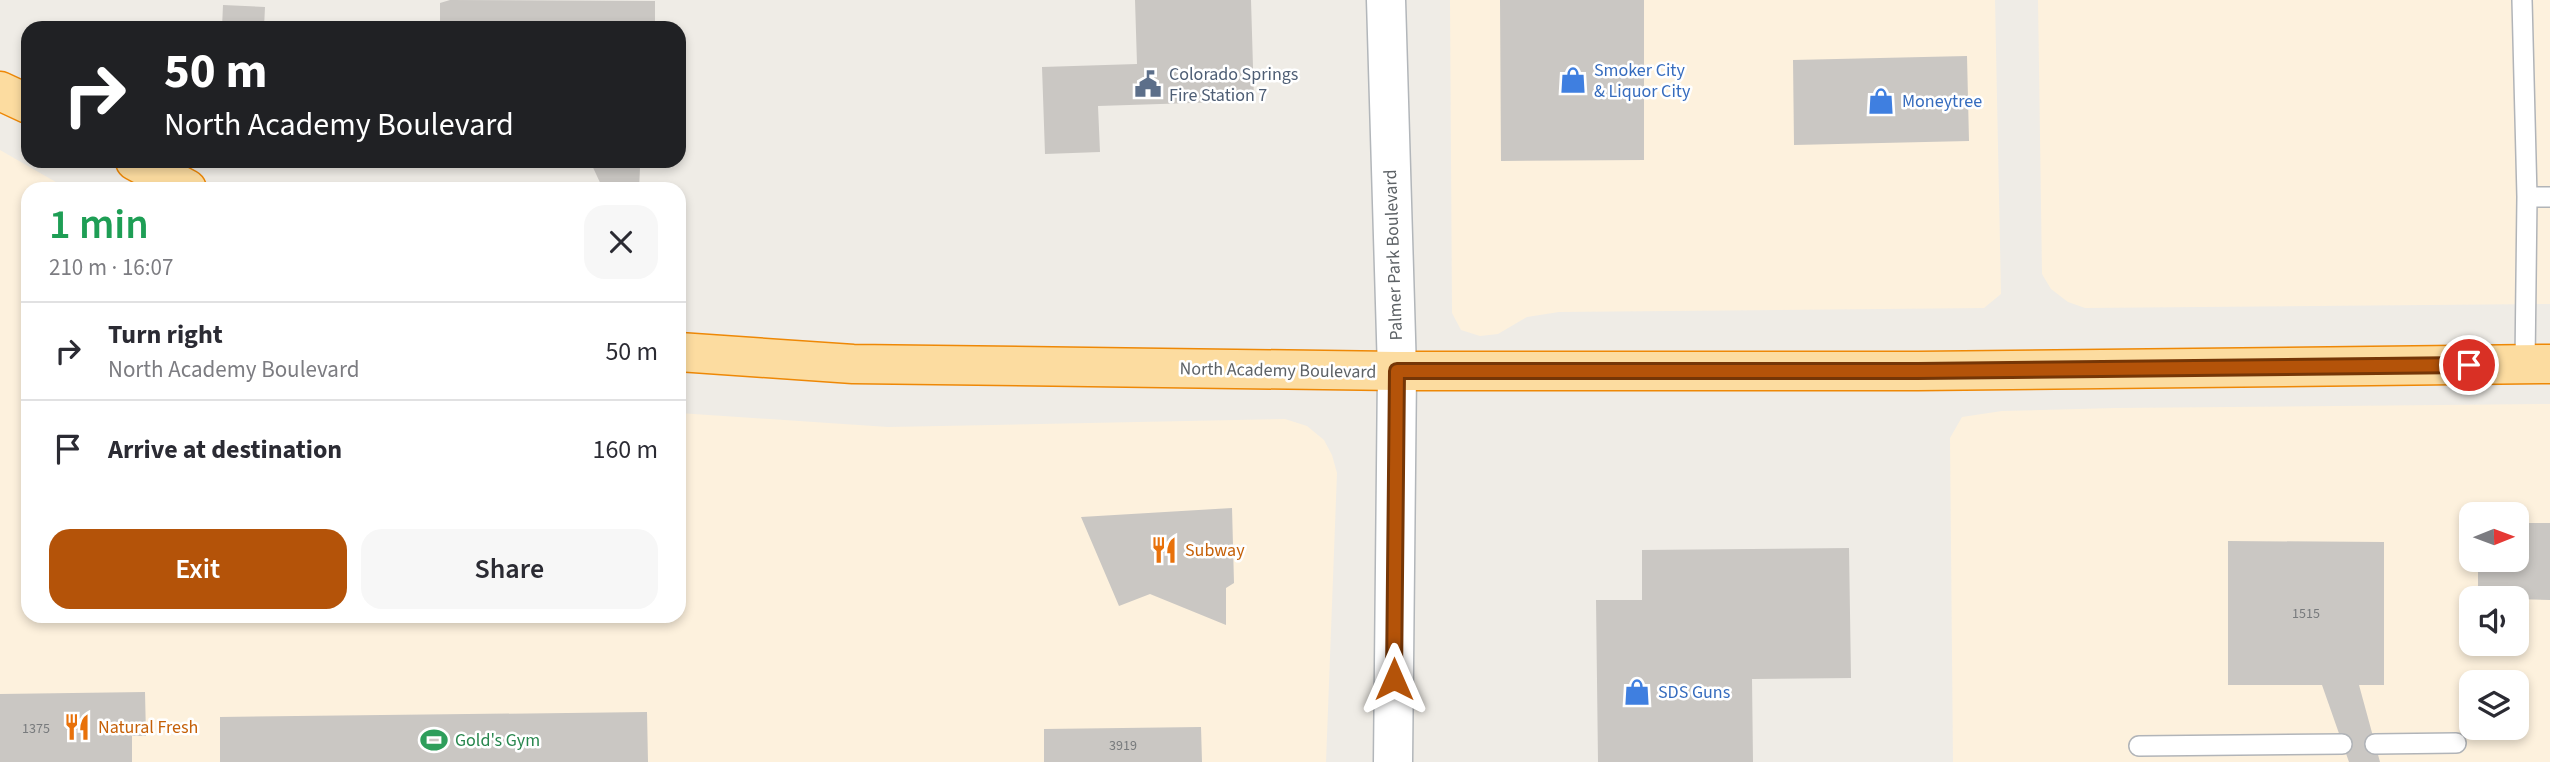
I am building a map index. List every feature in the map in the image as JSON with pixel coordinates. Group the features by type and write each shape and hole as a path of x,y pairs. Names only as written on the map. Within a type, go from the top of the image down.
{"highway":[{"path":"0,91 21,101"},
{"path":"148,168 174,182"},
{"name":"North Academy Boulevard","path":"686,352 853,364 1397,371 1931,371 2537,364"}],"main road":[{"name":"Palmer Park Boulevard","path":"1386,0 1397,371 1393,762"}],"lane":[{"path":"2522,0 2527,197 2537,364"},
{"path":"2527,197 2550,197"},
{"path":"2375,744 2456,743"},
{"path":"2139,746 2342,744"}],"shaded area":[{"path":"1450,0 1995,0 2001,294 1984,308 1559,312 1527,317 1498,334 1480,336 1461,330 1452,313"},
{"path":"2038,0 2550,0 2550,304 2085,308 2068,302 2051,289 2042,274"},
{"path":"0,150 21,162 21,168 31,168 56,182 21,182 21,623 686,623 686,413 888,427 1285,419 1307,426 1324,440 1337,473 1326,762 0,762"},
{"path":"2550,404 2550,762 1953,762 1950,438 1962,417 2002,411"}],"building":[{"path":"450,0 655,1 655,21 440,21 440,3"},
{"name":"Colorado Springs Fire Station 7","path":"1135,0 1251,0 1254,101 1098,106 1100,152 1045,154 1042,67 1137,64"},
{"name":"Smoker City & Liquor City","path":"1500,0 1644,0 1644,160 1501,161"},
{"path":"223,5 265,7 264,21 222,21"},
{"name":"Moneytree","path":"1967,56 1969,141 1794,145 1793,60"},
{"path":"593,168 640,168 639,182 600,182"},
{"name":"Subway","path":"1232,508 1234,583 1226,588 1226,625 1150,594 1119,606 1081,517"},
{"path":"2529,523 2550,523 2550,600 2529,599 2529,586 2478,586 2478,572 2529,572"},
{"path":"2228,541 2384,542 2384,685 2359,685 2380,762 2349,762 2322,685 2228,685"},
{"path":"1849,548 1851,678 1752,679 1753,762 1598,762 1596,600 1642,600 1642,550"},
{"path":"145,692 146,736 132,736 132,762 0,762 0,694"},
{"name":"Gold's Gym","path":"647,712 648,762 220,762 220,717"},
{"path":"1201,727 1202,762 1044,762 1044,729"}],"place":[{"name":"Smoker City & Liquor City","path":"1573,80"},
{"name":"Colorado Springs Fire Station 7","path":"1148,84"},
{"name":"Moneytree","path":"1881,101"},
{"name":"Subway","path":"1164,550"},
{"name":"SDS Guns","path":"1637,692"},
{"name":"Natural Fresh","path":"77,727"},
{"name":"Gold's Gym","path":"434,740"}],"route":[{"path":"1394,679 1397,371 1918,371 2469,365"}]}
